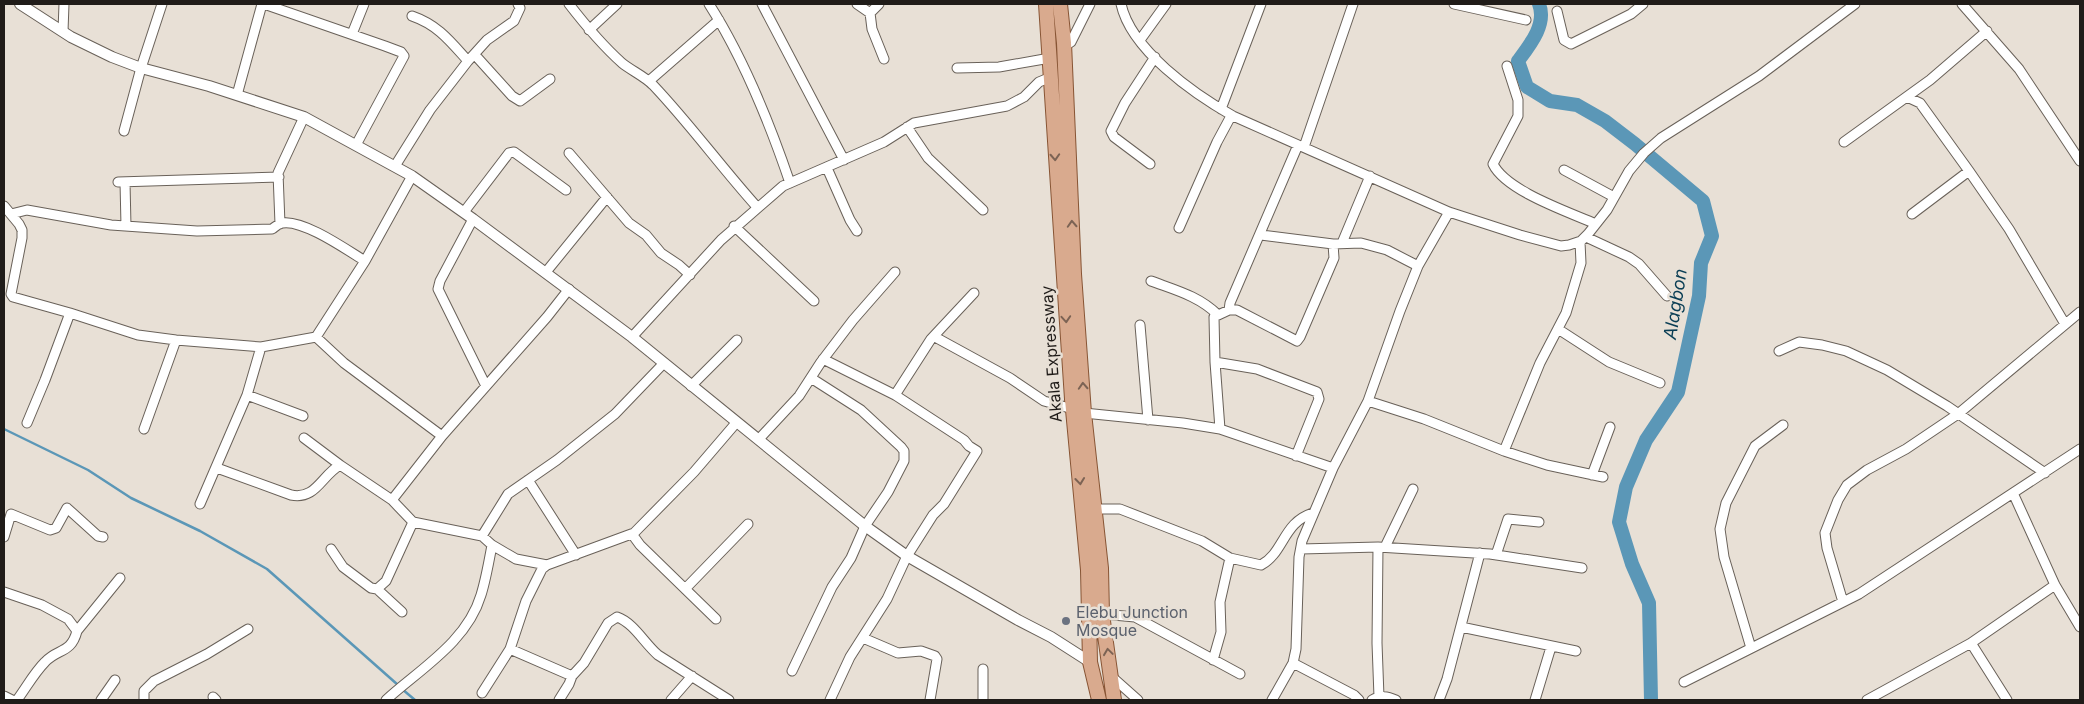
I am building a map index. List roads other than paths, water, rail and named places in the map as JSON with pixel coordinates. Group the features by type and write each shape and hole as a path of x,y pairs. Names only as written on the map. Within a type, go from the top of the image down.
{"main road":[{"name":"Akala Expressway","path":"1046,4 1051,77 1060,123"},
{"name":"Akala Expressway","path":"1060,4 1064,43 1060,123 1078,411 1094,569 1114,700"},
{"name":"Akala Expressway","path":"1078,411 1095,509 1090,662 1096,699"}],"street":[{"path":"20,4 63,31 112,57 141,68 238,95 304,117 412,176 546,272 632,337 864,526 907,556 1051,637 1090,662"},
{"path":"63,31 64,4"},
{"path":"124,131 141,68 162,4"},
{"path":"238,95 263,4 401,52 404,56 356,145"},
{"path":"352,34 364,4"},
{"path":"395,166 430,110 472,58 487,40 514,21 520,8 518,4"},
{"path":"569,4 601,44 625,65 649,81 686,120 729,176 757,207"},
{"path":"589,30 617,4"},
{"path":"712,4 771,128 790,183"},
{"path":"762,4 844,160"},
{"path":"857,4 870,13 872,29 884,59"},
{"path":"870,13 879,4"},
{"path":"1064,43 1068,44 1071,42 1090,4"},
{"path":"1121,4 1123,12 1140,40 1155,57 1188,87 1231,116 1449,212 1561,246 1582,239 1596,224 1614,198 1629,171 1644,153 1661,138 1759,76 1852,5"},
{"path":"1140,40 1166,4"},
{"path":"1221,110 1261,4"},
{"path":"1229,310 1230,303 1301,146 1353,4"},
{"path":"1454,4 1526,20"},
{"path":"1557,11 1564,40 1571,44 1631,14 1643,4"},
{"path":"1962,4 2019,69 2080,161"},
{"path":"412,16 429,22 443,32 512,96 520,101 550,79"},
{"path":"649,81 719,20"},
{"path":"1844,142 1923,85 1987,31"},
{"path":"1150,164 1114,137 1111,131 1125,103 1155,57"},
{"path":"956,68 999,67 1050,58"},
{"path":"1507,66 1519,107 1518,116 1493,164 1495,169 1499,175 1510,183 1539,199 1564,212 1596,224"},
{"path":"632,337 734,226 783,186 884,142 914,124 1007,106 1024,97 1039,82 1051,77"},
{"path":"1920,103 1923,85"},
{"path":"1907,97 1920,103 1969,171 2008,229 2065,324"},
{"path":"1179,228 1217,142 1231,116"},
{"path":"280,224 278,177 280,167 304,117"},
{"path":"907,127 928,158 983,210"},
{"path":"464,212 509,153 514,152 566,190"},
{"path":"570,153 630,223 646,235 661,254 679,265 690,275"},
{"path":"828,168 850,220 858,231"},
{"path":"1564,170 1614,198"},
{"path":"1912,214 1969,171"},
{"path":"4,206 22,230 11,294 14,297 138,335 261,347 316,337 366,261 412,176"},
{"path":"1220,430 1214,319 1229,310 1237,310 1297,341 1334,258 1338,244 1370,176"},
{"path":"126,226 121,182 278,177"},
{"path":"546,272 607,197"},
{"path":"11,214 27,210 94,222 198,232 272,229 280,224 289,223 307,228 366,261"},
{"path":"1272,700 1293,662 1296,649 1301,549 1313,513 1333,468 1368,401 1418,266 1449,212"},
{"path":"473,219 440,281 438,289 486,386"},
{"path":"734,226 814,301"},
{"path":"1261,235 1338,244 1361,243 1387,250 1418,266"},
{"path":"1582,239 1639,264 1667,296"},
{"path":"1504,451 1540,363 1566,313 1581,263 1582,239"},
{"path":"759,439 799,396 853,320 895,272"},
{"path":"1151,282 1193,297 1218,315"},
{"path":"392,500 442,436 569,289"},
{"path":"895,395 931,339 974,293"},
{"path":"1844,602 1827,548 1825,533 1838,500 1847,485 1867,470 1906,450 1958,414 2080,312"},
{"path":"26,423 45,380 70,313"},
{"path":"1140,325 1148,420"},
{"path":"1558,329 1609,362 1660,383"},
{"path":"935,336 1010,378 1044,401 1078,411 1220,430 1333,468"},
{"path":"316,337 344,363 442,436"},
{"path":"144,429 176,340"},
{"path":"691,386 737,340"},
{"path":"1779,352 1799,342 1846,351 1887,370 1958,414 2044,473"},
{"path":"200,504 247,395 261,347"},
{"path":"824,359 895,395 964,440 977,451 944,504 933,515 907,556 887,599 850,657 830,700"},
{"path":"1215,362 1257,369 1317,392 1319,399 1296,456"},
{"path":"482,536 508,494 557,460 615,414 664,363"},
{"path":"792,671 832,587 850,558 864,526 895,480 904,460 904,451 861,410 811,378"},
{"path":"247,395 302,416"},
{"path":"1368,401 1424,419 1504,451 1547,465 1603,477"},
{"path":"482,693 510,649 526,601 542,569 547,565 632,534 643,526 736,423"},
{"path":"1751,648 1724,557 1720,529 1726,503 1755,446 1783,425"},
{"path":"1592,475 1610,427"},
{"path":"304,438 392,500 413,522 482,536 492,545 516,559 547,565"},
{"path":"1684,682 1859,594 2080,449"},
{"path":"217,468 291,495 303,497 310,493 333,469 340,465"},
{"path":"528,480 576,555"},
{"path":"1396,700 1388,696 1376,698 1382,547 1413,488"},
{"path":"2013,494 2055,585 2080,627"},
{"path":"4,537 12,514 50,530 56,528 67,508 98,536 103,537"},
{"path":"1095,509 1120,509 1202,541 1230,558 1261,565 1266,562 1299,518 1313,513"},
{"path":"1496,555 1508,519 1539,522"},
{"path":"331,549 343,568 371,588 377,588 386,581 413,522"},
{"path":"685,589 748,524"},
{"path":"632,534 640,545 716,619"},
{"path":"386,700 443,653 466,624 481,596 492,545"},
{"path":"1301,549 1382,547 1480,553 1582,568"},
{"path":"1439,700 1447,679 1480,553"},
{"path":"1213,660 1221,632 1220,602 1230,558"},
{"path":"17,700 46,660 69,648 75,641 77,631 120,578"},
{"path":"1869,700 1971,643 2055,585"},
{"path":"377,588 402,612"},
{"path":"4,592 42,605 59,614 68,619 77,631"},
{"path":"1102,614 1135,617 1240,674"},
{"path":"559,700 572,676 584,663 608,623 617,617 630,625 658,655 729,700"},
{"path":"1461,627 1576,651"},
{"path":"144,700 144,690 154,681 208,654 248,629"},
{"path":"863,638 898,653 921,651 935,656 937,659 930,700"},
{"path":"1971,643 2007,700"},
{"path":"1536,700 1551,647"},
{"path":"510,649 572,676"},
{"path":"1293,662 1360,700"},
{"path":"983,668 984,700"},
{"path":"671,700 692,676"},
{"path":"1111,676 1138,700"},
{"path":"101,700 115,680"},
{"path":"4,696 12,700"}],"waterway":[{"name":"Alagbon","path":"1539,4 1541,12 1539,27 1518,61 1527,87 1550,101 1577,105 1605,121 1635,144 1703,201 1712,236 1701,263 1699,296 1678,392 1646,440 1626,487 1619,522 1632,564 1649,603 1651,700"},
{"path":"4,429 88,470 131,498 200,531 267,569 398,685"},
{"path":"402,689 415,700"}],"place":[{"name":"Elebu Junction Mosque","path":"1066,621"}]}
